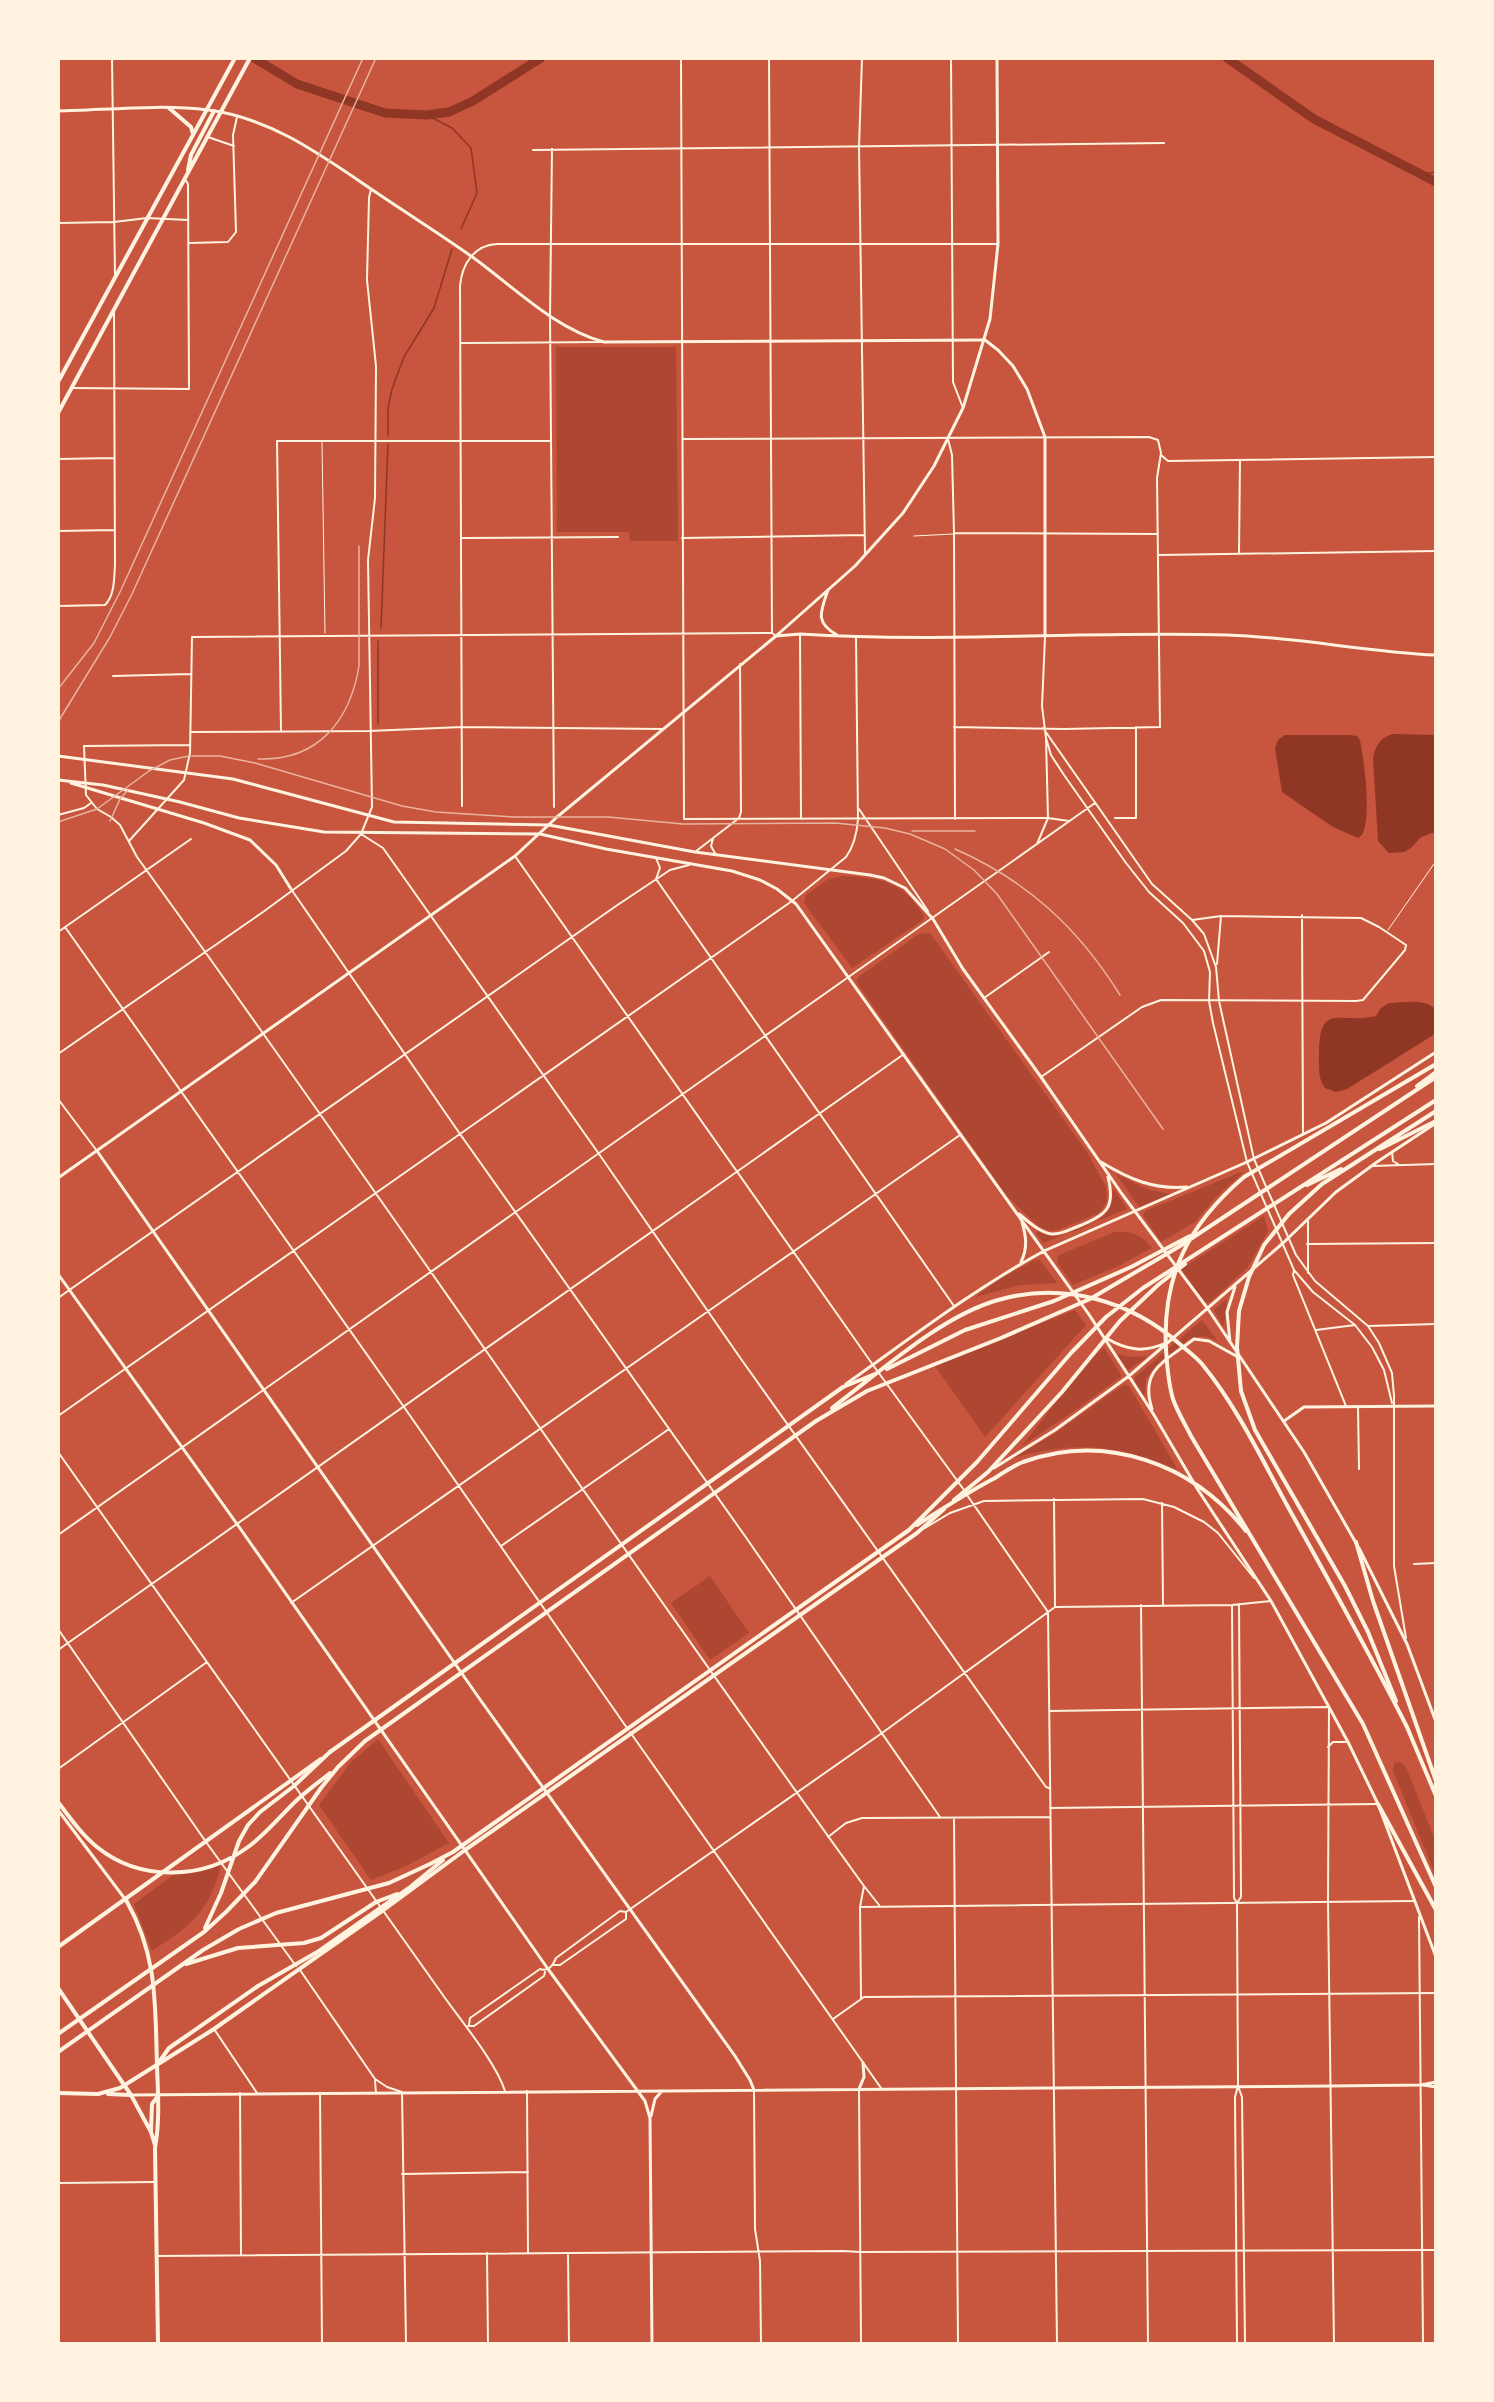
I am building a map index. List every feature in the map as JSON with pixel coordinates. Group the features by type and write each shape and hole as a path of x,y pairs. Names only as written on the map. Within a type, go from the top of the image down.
{"main road":[{"path":"58,382 235,58"},
{"path":"58,413 250,58"},
{"path":"58,1178 515,856 828,590 865,556 908,505 934,466 963,408 985,340 994,295 998,244 997,58"},
{"path":"169,108 191,127 194,134"},
{"path":"58,111 207,109 237,116 284,133 471,256 550,316 579,333 603,342 985,340 1013,366 1027,389 1045,437 1045,636"},
{"path":"186,176 191,155 214,111"},
{"path":"58,405 66,399"},
{"path":"828,590 821,615 824,626 838,636"},
{"path":"776,636 800,634 838,636 1228,635 1436,655"},
{"path":"58,756 200,774 278,790 394,822 549,825 695,852 870,875 905,888 933,919 963,969 1135,1212 1208,1309 1304,1452 1356,1542 1407,1644 1436,1722"},
{"path":"58,780 226,829 250,840 276,865 291,890"},
{"path":"67,782 103,785 239,818 291,828 361,834 540,834 749,876 777,889 792,901 806,915 1044,1251 1154,1415 1198,1490 1271,1600 1436,1910"},
{"path":"58,1947 873,1365 1020,1264 1044,1251 1254,1159 1326,1123 1436,1052"},
{"path":"1436,1064 1244,1177 1220,1198 1181,1253 1169,1291 1165,1322 1167,1371 1173,1400 1191,1436 1362,1724 1436,1887"},
{"path":"1389,1106 1436,1072"},
{"path":"816,1420 867,1391 1001,1338 1100,1293 1207,1227 1436,1077"},
{"path":"1296,1190 1436,1100"},
{"path":"1436,1111 1322,1184 1289,1214 1264,1245 1249,1277 1239,1311 1237,1347 1241,1391 1255,1430 1345,1586 1368,1632 1436,1796"},
{"path":"909,1530 954,1487 1071,1353 1106,1317 1143,1288 1290,1193 1436,1122"},
{"path":"98,2094 125,2086 214,2029 917,1533 988,1472 1054,1430 1129,1376 1282,1244 1336,1192 1436,1122"},
{"path":"97,1151 628,1911 735,2056 754,2090"},
{"path":"1098,1160 1117,1172 1143,1183 1173,1188 1192,1186"},
{"path":"1015,1211 1040,1231 1052,1234 1101,1217 1111,1199 1112,1191 1108,1174"},
{"path":"1020,1264 1026,1248 1022,1220"},
{"path":"843,1387 879,1373 965,1330 1054,1300 1131,1267 1207,1227"},
{"path":"988,1472 1062,1392 1120,1321 1150,1292 1200,1251"},
{"path":"58,1274 375,1721 547,1970 638,2091 648,2108 650,2118 652,2343"},
{"path":"1231,1343 1227,1312 1237,1284"},
{"path":"58,1802 82,1833 111,1857 140,1869 157,1872 188,1872 219,1863 247,1848 299,1798 389,1722 816,1420 949,1321 974,1308 999,1299 1054,1292 1082,1295 1110,1302 1138,1314 1164,1329 1202,1364 1230,1405 1360,1635 1407,1727"},
{"path":"1102,1335 1132,1350 1155,1348 1172,1340"},
{"path":"1154,1415 1148,1396 1150,1376 1194,1339 1209,1341 1240,1358"},
{"path":"1284,1421 1304,1407 1436,1406"},
{"path":"157,2065 169,2048 246,1994 319,1951 409,1888 453,1851 909,1530 964,1495 1021,1463 1062,1453 1084,1451 1130,1455 1173,1471 1216,1498 1258,1546"},
{"path":"1356,1542 1373,1601 1436,1781"},
{"path":"204,1932 221,1893 239,1841 248,1825 331,1751"},
{"path":"61,2033 204,1932 226,1912 255,1882 338,1767"},
{"path":"1378,1804 1436,1957"},
{"path":"58,1810 126,1900 142,1934 153,1973 159,2095 159,2126 155,2148 158,2343"},
{"path":"58,2052 221,1938 276,1913 389,1883 453,1851"},
{"path":"180,1966 227,1951 304,1943 331,1933 376,1902 413,1889"},
{"path":"58,1988 131,2095 151,2132"},
{"path":"859,2089 864,2077 863,2063"},
{"path":"1422,2085 1436,2082"},
{"path":"58,2093 159,2095 1238,2086 1422,2085 1436,2087"},
{"path":"650,2118 655,2099 662,2091"},
{"path":"155,2148 150,2115 152,2104 159,2095"}],"street":[{"path":"112,58 115,279"},
{"path":"681,58 684,819 1047,818 1069,821"},
{"path":"769,58 772,633"},
{"path":"862,58 859,147 865,556"},
{"path":"951,58 953,382 963,408"},
{"path":"189,243 230,241 237,228 233,135 237,116"},
{"path":"207,136 234,146"},
{"path":"533,150 1164,143"},
{"path":"552,149 550,342 554,807"},
{"path":"73,388 189,389 189,243 186,176"},
{"path":"58,1054 331,864 361,834 372,807 369,731 368,550 375,498 375,349 367,280 371,189"},
{"path":"58,223 114,222 147,218 188,220"},
{"path":"462,806 461,276 471,256 487,244 998,244"},
{"path":"58,606 105,605 109,601 114,583 114,312"},
{"path":"461,343 603,342"},
{"path":"682,439 1156,438 1161,445 1158,468 1160,727 954,727"},
{"path":"948,439 952,455 954,533 955,819"},
{"path":"280,731 277,441 551,441"},
{"path":"1161,453 1162,457 1168,461 1436,457"},
{"path":"58,459 114,458"},
{"path":"1239,553 1240,459"},
{"path":"58,531 114,530"},
{"path":"954,533 1159,534"},
{"path":"682,538 864,535"},
{"path":"461,538 618,537"},
{"path":"1159,555 1436,551"},
{"path":"129,841 182,784 190,753 192,638 326,635 772,633 776,636"},
{"path":"800,634 801,819"},
{"path":"58,1416 792,901 831,871 851,850 858,819 856,636"},
{"path":"1045,636 1042,660 1043,728 1051,755 1087,809 1149,892 1184,923 1204,951 1210,972 1209,1001 1247,1162 1294,1270 1313,1292 1355,1325 1372,1347 1384,1370 1393,1406"},
{"path":"695,852 739,818 741,812 740,664"},
{"path":"112,676 191,674"},
{"path":"1116,818 1136,818 1136,727"},
{"path":"190,732 462,728 663,729"},
{"path":"1043,728 1152,884 1204,934 1216,967"},
{"path":"1037,844 1047,818 1046,738"},
{"path":"190,745 84,746 86,795 97,809 111,817 129,841 147,870 376,1192 582,1490 879,1906"},
{"path":"58,815 84,808 91,802"},
{"path":"58,1534 850,978 1095,803"},
{"path":"858,807 863,819 933,919"},
{"path":"361,834 383,848 881,1558 1046,1787 1050,1789"},
{"path":"58,932 191,839"},
{"path":"713,839 711,846 716,855"},
{"path":"515,856 873,1365 974,1503 1048,1612 1057,2343"},
{"path":"656,858 660,868 656,879"},
{"path":"58,1298 656,879 678,867 692,864"},
{"path":"656,879 955,1307"},
{"path":"291,890 940,1817"},
{"path":"1041,1077 1147,1004 1161,1000 1363,1000 1405,951 1406,945 1387,931 1361,918 1302,915 1221,916 1192,920"},
{"path":"1302,915 1303,1134"},
{"path":"1221,916 1216,967 1218,1001 1254,1159 1296,1255 1308,1273 1368,1326 1386,1357 1392,1373 1394,1566 1407,1644"},
{"path":"65,927 881,2089"},
{"path":"984,998 1049,952"},
{"path":"58,1650 904,1054"},
{"path":"58,1099 97,1151"},
{"path":"291,1603 960,1134"},
{"path":"1393,1151 1393,1161 1401,1165"},
{"path":"1371,1166 1436,1164"},
{"path":"1308,1218 1308,1273"},
{"path":"1307,1244 1436,1243"},
{"path":"1294,1270 1293,1275 1346,1406"},
{"path":"1368,1326 1436,1324"},
{"path":"1316,1330 1355,1325"},
{"path":"1358,1406 1359,1469"},
{"path":"501,1546 669,1429"},
{"path":"58,1452 382,1911 467,2026 505,2091"},
{"path":"1054,1499 1055,1607"},
{"path":"917,1533 950,1513 984,1501 1143,1499 1162,1503 1204,1522 1218,1533 1271,1600"},
{"path":"1162,1503 1163,1605"},
{"path":"1414,1564 1436,1563"},
{"path":"467,2026 474,2026 544,1976 556,1958 620,1911 628,1911 796,1791 882,1733 1055,1607 1232,1605 1271,1600"},
{"path":"1237,1903 1241,1898 1239,1604"},
{"path":"1141,1605 1148,2343"},
{"path":"1232,1605 1234,1898 1237,1903 1238,1993 1237,2343"},
{"path":"58,1629 375,2079 387,2087 402,2092 406,2343"},
{"path":"58,1769 207,1662"},
{"path":"1049,1711 1329,1707 1328,1902 1334,2343"},
{"path":"1328,1748 1333,1742 1348,1742"},
{"path":"1050,1808 1378,1804"},
{"path":"828,1837 854,1819 1050,1816"},
{"path":"954,1818 958,2343"},
{"path":"861,1998 860,1907 864,1886"},
{"path":"860,1907 1414,1901"},
{"path":"553,1965 560,1965 626,1919 628,1911"},
{"path":"1419,1914 1423,2343"},
{"path":"467,2026 470,2018 540,1969 547,1970"},
{"path":"512,1989 517,1996"},
{"path":"833,2019 861,1998 1436,1993"},
{"path":"214,2029 256,2093"},
{"path":"375,2079 376,2093"},
{"path":"1238,2086 1242,2097 1245,2343"},
{"path":"859,2089 861,2343"},
{"path":"754,2090 755,2229 758,2251 761,2343"},
{"path":"527,2091 528,2253"},
{"path":"240,2093 241,2256"},
{"path":"320,2093 322,2343"},
{"path":"402,2174 528,2172"},
{"path":"58,2182 156,2182"},
{"path":"158,2256 758,2251 860,2253 1436,2250"},
{"path":"488,2253 488,2343"},
{"path":"568,2253 569,2343"}],"lane":[{"path":"322,441 326,635"},
{"path":"914,536 954,533"},
{"path":"1387,931 1436,861"}],"shaded area":[{"path":"556,347 676,347 678,541 630,541 629,532 557,532"},
{"path":"1393,734 1436,735 1435,832 1421,837 1404,852 1389,853 1378,841 1373,759 1379,743 1385,737"},
{"path":"1285,735 1348,735 1357,736 1360,740 1367,802 1365,826 1362,835 1358,838 1333,827 1282,792 1275,748 1278,740"},
{"path":"843,876 880,880 899,888 908,895 924,916 923,920 852,968 804,903 806,895 828,879"},
{"path":"930,933 1087,1152 1106,1187 1107,1201 1099,1213 1058,1230 1050,1231 1038,1226 1007,1196 857,983 857,978 919,934"},
{"path":"1389,1003 1425,1003 1435,1009 1435,1034 1347,1089 1336,1092 1325,1088 1320,1077 1319,1056 1320,1039 1327,1021 1334,1018 1376,1016 1381,1008"},
{"path":"1244,1172 1216,1197 1195,1222 1161,1242 1143,1215 1145,1211"},
{"path":"1116,1174 1149,1190 1172,1194 1139,1207"},
{"path":"1113,1188 1127,1209 1095,1222 1110,1208"},
{"path":"1264,1216 1268,1231 1247,1268 1210,1302 1205,1302 1181,1269"},
{"path":"1038,1231 1054,1235 1068,1233 1043,1243 1036,1233"},
{"path":"1114,1232 1135,1234 1144,1239 1152,1248 1118,1266 1073,1285 1058,1264 1057,1256"},
{"path":"1037,1259 1057,1283 1020,1285 975,1297 1001,1278"},
{"path":"1226,1299 1224,1325 1222,1325 1214,1310"},
{"path":"1075,1310 1086,1325 985,1437 935,1366"},
{"path":"1202,1320 1217,1340 1203,1336 1189,1339 1153,1369 1146,1379 1143,1395 1134,1380 1135,1377"},
{"path":"1104,1348 1122,1376 1022,1446 1088,1361"},
{"path":"1119,1354 1132,1357 1145,1356 1146,1358 1128,1370 1118,1356"},
{"path":"1123,1385 1129,1386 1178,1470 1136,1455 1097,1448 1057,1449 1013,1458 1054,1434"},
{"path":"710,1576 749,1633 710,1660 671,1603"},
{"path":"378,1739 449,1843 406,1866 371,1880 319,1805 350,1763"},
{"path":"1400,1762 1406,1767 1435,1840 1435,1874 1393,1771 1394,1763"},
{"path":"220,1864 211,1895 198,1915 182,1930 152,1951 134,1904 173,1875 202,1871"}],"waterway":[{"path":"254,58 297,84 385,113 427,115 449,112 473,101 541,58"},
{"path":"1227,58 1314,119 1436,182"},
{"path":"427,115 452,128 471,148 477,193 461,229"},
{"path":"1423,174 1436,172"},
{"path":"388,436 388,408 392,389 404,357 434,308 452,249"},
{"path":"381,628 388,444"},
{"path":"378,641 378,724"}],"railway":[{"path":"58,689 94,643 121,590 363,58"},
{"path":"58,722 110,637 132,594 376,58"},
{"path":"258,759 279,758 298,753 314,745 328,734 348,704 359,666 359,546"},
{"path":"58,822 97,809 149,771 170,760 189,756 220,756 255,763 402,806 436,812 513,817 608,817 683,824 835,823 885,828 910,834 945,849 974,870 997,894 1163,1129"},
{"path":"110,821 120,799 128,790"},
{"path":"912,831 975,831"},
{"path":"955,849 1006,876 1050,909 1087,949 1120,995"}]}
